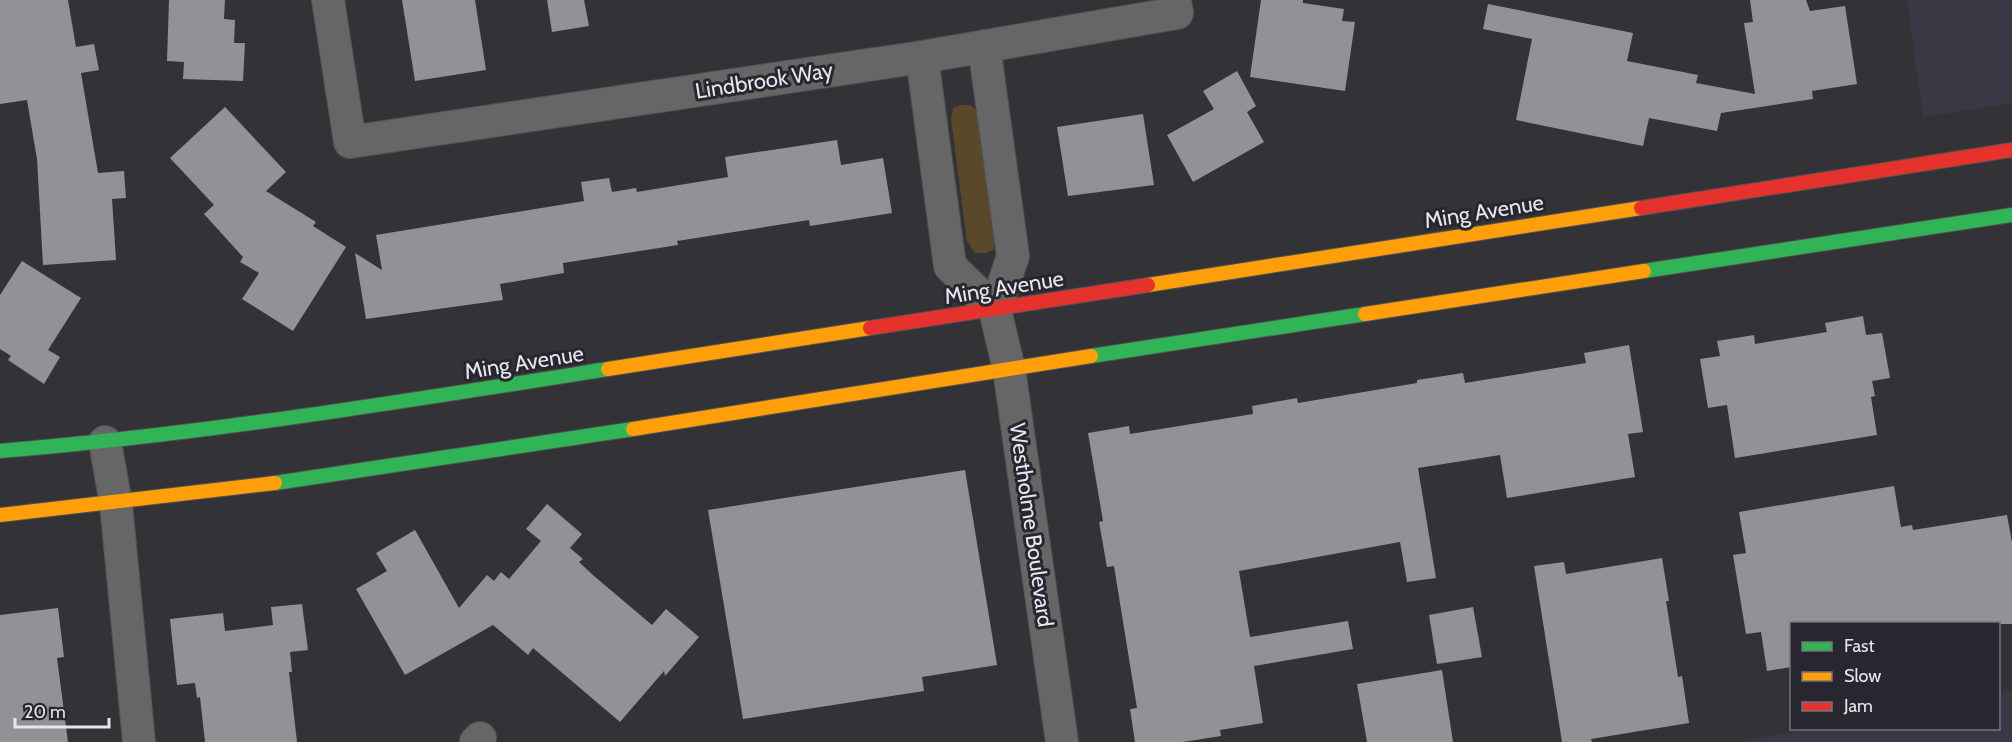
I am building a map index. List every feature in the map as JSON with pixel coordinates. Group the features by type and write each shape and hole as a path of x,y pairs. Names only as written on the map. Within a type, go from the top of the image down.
{"main road":[{"name":"Ming Avenue","path":"0,451 105,442 418,399 2012,150"},
{"path":"0,515 116,504 407,464 2012,215"}],"street":[{"name":"Lindbrook Way","path":"328,0 350,142 922,57 1176,7"},
{"path":"984,46 1013,256 994,310"},
{"name":"Westholme Boulevard","path":"922,57 950,266 994,310 1010,369 1062,742"},
{"path":"105,442 116,504 139,742"}],"shaded area":[{"path":"1907,0 2012,0 2012,103 1923,117"},
{"path":"970,105 977,111 990,180 995,232 994,249 986,253 975,253 967,241 951,119 953,108"},
{"path":"2012,691 2012,742 1738,742 1804,730 2000,730 2000,694"}],"building":[{"path":"0,0 68,0 76,47 94,44 99,70 81,73 98,173 124,171 126,198 112,199 116,260 43,265 37,159 27,100 0,104"},
{"path":"169,0 225,0 224,19 235,20 234,43 245,43 243,81 183,79 184,62 167,61"},
{"path":"402,0 475,0 486,70 415,81"},
{"path":"547,0 584,0 589,26 552,32"},
{"path":"1261,0 1303,0 1303,3 1344,9 1342,21 1355,22 1345,91 1250,77"},
{"path":"1750,0 1806,0 1810,11 1845,6 1857,84 1812,91 1813,99 1721,113 1717,131 1649,118 1643,146 1516,120 1532,39 1483,29 1488,4 1633,33 1627,61 1698,75 1696,83 1755,94 1744,23 1753,22"},
{"path":"1237,71 1256,106 1247,112 1264,142 1193,182 1167,135 1214,109 1203,91"},
{"path":"225,107 286,172 266,191 316,222 313,226 346,247 293,331 242,299 259,273 240,262 243,257 204,214 214,205 170,158"},
{"path":"1143,114 1154,185 1068,196 1057,127"},
{"path":"837,140 841,165 883,158 892,213 810,226 809,220 677,241 678,245 563,263 564,273 500,284 503,300 366,319 355,253 382,270 376,235 584,201 581,182 609,178 612,192 636,188 637,192 728,177 725,157"},
{"path":"22,261 81,298 48,350 60,357 44,384 8,360 11,356 0,349 0,295"},
{"path":"1863,316 1866,335 1882,333 1890,378 1872,381 1875,396 1871,397 1877,435 1735,458 1727,405 1708,408 1700,359 1720,356 1717,341 1754,335 1755,344 1827,332 1825,323"},
{"path":"1629,345 1643,432 1628,434 1635,477 1507,498 1500,455 1418,468 1436,578 1407,582 1400,542 1239,571 1250,637 1348,621 1353,649 1254,666 1263,723 1220,730 1221,736 1183,742 1135,742 1130,709 1137,708 1114,566 1107,567 1099,522 1103,521 1088,433 1129,426 1130,434 1253,414 1252,406 1297,398 1298,403 1463,373 1465,383 1586,363 1584,353"},
{"path":"965,470 997,665 922,677 924,691 743,719 708,510"},
{"path":"1894,486 1901,527 1912,525 1913,530 2007,515 2012,542 2012,624 2000,624 2000,622 1790,622 1790,667 1767,671 1761,632 1746,634 1733,555 1746,553 1739,512"},
{"path":"547,504 582,534 570,548 583,559 579,562 594,576 652,625 666,609 699,637 665,676 664,671 620,722 533,648 528,655 493,625 405,675 356,589 387,571 376,553 415,530 459,608 487,575 494,581 501,572 509,579 541,541 526,529"},
{"path":"1662,558 1678,677 1682,676 1689,723 1591,739 1592,742 1562,742 1534,566 1564,562 1566,574"},
{"path":"302,604 308,650 290,652 292,672 289,672 297,742 205,742 200,697 197,698 195,683 177,685 170,619 223,613 225,631 273,625 271,607"},
{"path":"1473,607 1482,657 1437,664 1429,615"},
{"path":"58,608 64,657 57,658 68,742 0,742 0,615"},
{"path":"1442,670 1453,742 1367,742 1357,684"}],"traffic: fast":[{"path":"1644,271 2012,215"},
{"path":"1091,356 1365,314"},
{"path":"0,451 229,426 381,405 608,369"},
{"path":"275,483 633,429"}],"traffic: slow":[{"path":"1148,285 1641,208"},
{"path":"1365,314 1644,271"},
{"path":"608,369 870,328"},
{"path":"633,429 1091,356"},
{"path":"0,515 275,483"}],"traffic: jam":[{"path":"1641,208 2012,150"},
{"path":"870,328 1148,285"}]}
